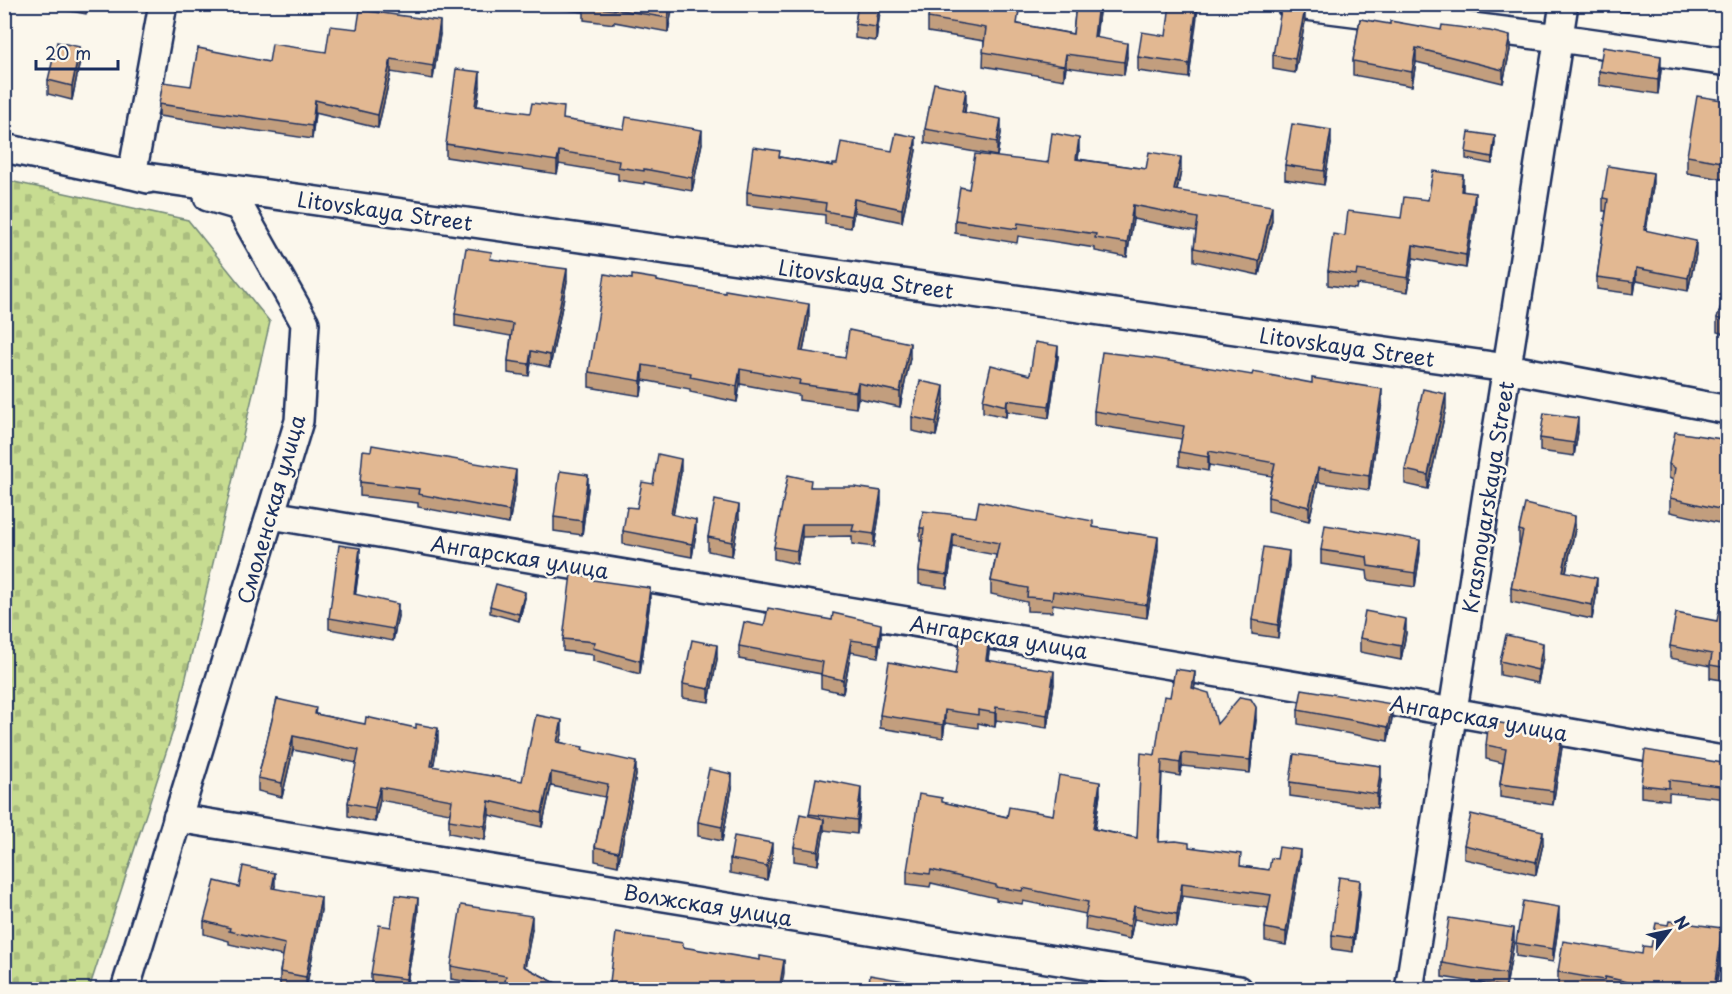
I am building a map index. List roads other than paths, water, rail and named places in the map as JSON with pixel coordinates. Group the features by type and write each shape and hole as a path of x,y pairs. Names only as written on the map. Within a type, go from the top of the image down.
{"street":[{"path":"132,175 163,4"},
{"path":"1290,4 1728,62"},
{"name":"Krasnoyarskaya Street","path":"1409,990 1564,4"},
{"name":"Litovskaya Street","path":"4,148 132,175 1507,368 1728,410"},
{"name":"Смоленская улица","path":"125,990 299,422 305,323 239,206 132,175"},
{"name":"Ангарская улица","path":"270,515 1453,712 1728,761"},
{"name":"Волжская улица","path":"177,818 1239,990"}]}
